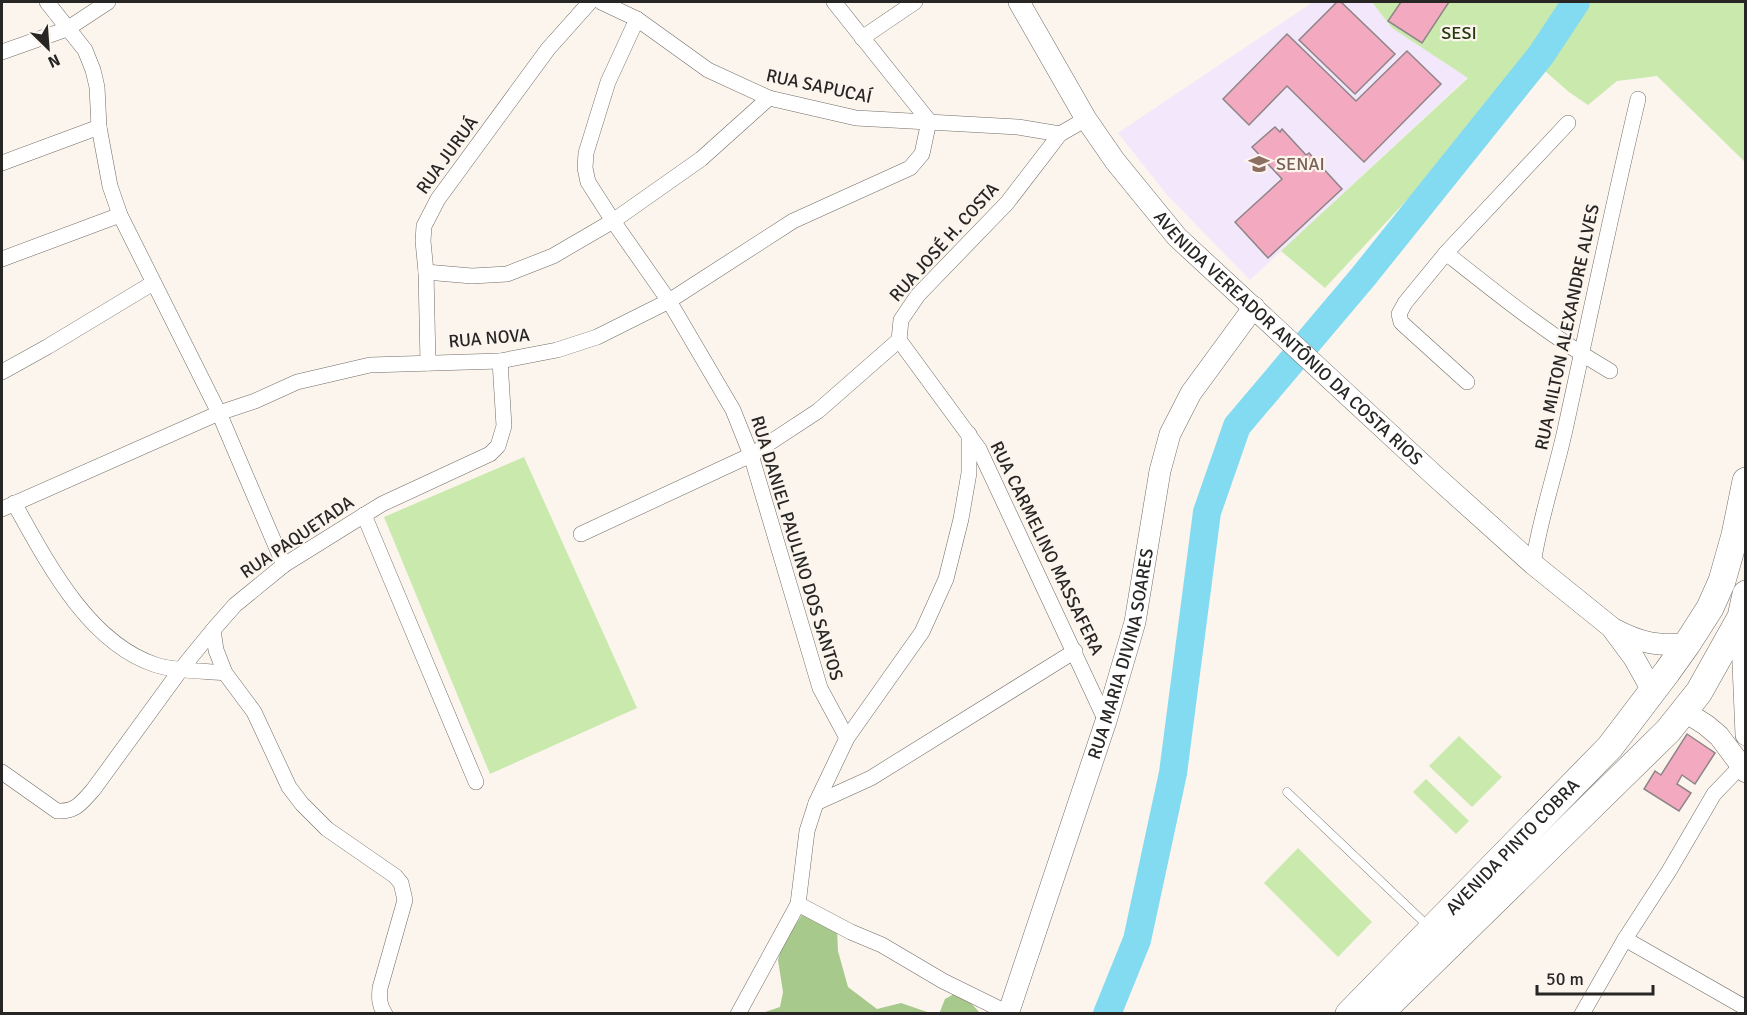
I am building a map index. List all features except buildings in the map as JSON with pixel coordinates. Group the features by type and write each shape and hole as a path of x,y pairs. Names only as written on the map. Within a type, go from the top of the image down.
{"highway":[{"name":"AVENIDA PINTO COBRA","path":"1349,1014 1610,747 1687,644 1710,608 1722,581 1735,535 1746,481"},
{"name":"AVENIDA PINTO COBRA","path":"1381,1013 1668,731 1690,704 1743,605"},
{"path":"1477,882 1475,899 1484,911"}],"main road":[{"name":"AVENIDA VEREADOR ANTÔNIO DA COSTA RIOS","path":"1019,2 1086,119 1115,161 1177,237 1435,476 1533,564 1611,627 1644,642 1661,646 1687,644"},
{"name":"RUA MARIA DIVINA SOARES","path":"1008,1013 1106,721 1135,622 1160,471 1170,434 1191,393 1261,314"},
{"path":"1743,605 1746,735"},
{"name":"AVENIDA VEREADOR ANTÔNIO DA COSTA RIOS","path":"1611,627 1634,658 1659,681"},
{"path":"1690,704 1706,725 1719,736 1743,769"}],"street":[{"path":"47,2 85,50 97,87 99,127 110,186 120,214 219,412 284,565"},
{"path":"2,52 67,29 108,2"},
{"name":"RUA JURUÁ","path":"428,363 424,226 438,199 548,49 590,2"},
{"name":"RUA SAPUCAÍ","path":"601,2 637,19 708,70 769,99 856,118 1018,127 1060,134"},
{"path":"834,2 929,121"},
{"path":"862,38 915,2"},
{"name":"RUA DANIEL PAULINO DOS SANTOS","path":"637,19 608,82 586,153 585,168 588,182 669,301 733,410 751,455 820,688 847,738"},
{"path":"426,273 472,276 507,274 553,256 613,221 700,159 769,99"},
{"name":"RUA MILTON ALEXANDRE ALVES","path":"1533,564 1537,537 1562,445 1600,263 1638,99"},
{"path":"1060,134 1086,119"},
{"name":"RUA NOVA","path":"8,506 219,412 255,401 297,382 370,365 500,361 557,350 597,337 669,301 793,221 910,168 922,154 929,121"},
{"path":"1467,382 1399,318 1405,303 1446,253 1568,123"},
{"path":"2,163 99,127"},
{"name":"RUA JOSÉ H. COSTA","path":"899,340 901,320 907,309 1007,203 1060,134"},
{"path":"2,259 120,214"},
{"path":"1446,253 1581,355 1610,371"},
{"path":"2,372 153,283"},
{"path":"581,534 751,455 818,411 899,340"},
{"name":"RUA CARMELINO MASSAFERA","path":"899,340 979,449 1106,721"},
{"name":"RUA PAQUETADA","path":"2,772 57,811 67,812 78,807 93,790 182,668 235,605 284,565 382,504 490,454 498,446 504,426 500,361"},
{"path":"738,1014 798,904 807,831 816,803 847,738 922,632 946,579 961,519 969,473 969,434"},
{"path":"8,506 50,569 114,643 131,655 159,666 225,673"},
{"path":"364,515 476,782"},
{"path":"213,630 216,650 225,673 254,712 289,787 327,829 395,876 401,883 405,900 380,988 381,1008 385,1014"},
{"path":"816,803 871,778 1075,651"},
{"path":"1582,1014 1714,794 1743,769"},
{"path":"798,904 851,932 882,945 943,981 1008,1013"},
{"path":"1625,939 1746,1008"}],"lane":[{"path":"1287,792 1431,929"}],"shaded area":[{"name":"SENAI","path":"1313,2 1372,2 1392,28 1468,77 1250,280 1167,195 1118,133"}],"green space":[{"name":"SESI","path":"1372,2 1564,2 1543,35 1444,160 1325,288 1281,251 1468,78 1392,28"},
{"path":"1591,2 1745,2 1745,162 1657,76 1617,81 1588,105 1545,71"},
{"path":"524,457 637,708 490,774 384,517"},
{"path":"1459,736 1502,777 1472,807 1429,766"},
{"path":"1426,779 1469,821 1456,834 1413,792"},
{"path":"1298,848 1372,922 1338,957 1264,883"},
{"path":"805,910 837,929 838,951 848,987 877,1009 901,1003 930,1013 759,1014 780,1007 783,992 778,960 782,946"},
{"path":"954,994 970,1002 980,1013 939,1014 945,999"}],"waterway":[{"path":"1107,1014 1137,940 1173,773 1207,512 1237,426 1363,277 1541,55 1576,2"}],"place":[{"name":"SENAI","path":"1259,164"}]}
